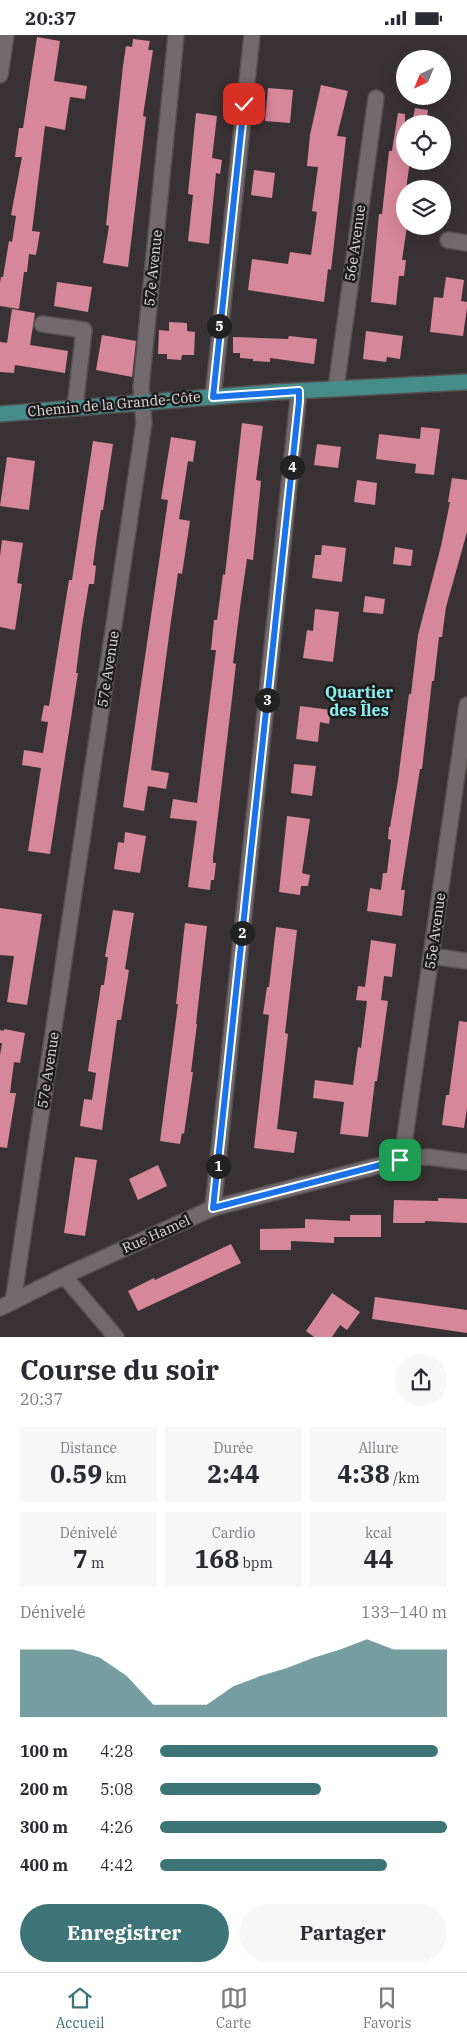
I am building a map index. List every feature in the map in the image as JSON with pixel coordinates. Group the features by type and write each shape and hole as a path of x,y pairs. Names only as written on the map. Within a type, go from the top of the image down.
{"main road":[{"name":"Chemin de la Grande-Côte","path":"0,414 467,379"}],"street":[{"path":"0,75 6,35"},
{"name":"57e Avenue","path":"6,1305 144,429 141,387 176,35"},
{"path":"213,397 252,35"},
{"name":"56e Avenue","path":"336,389 376,98"},
{"path":"448,240 467,243"},
{"path":"42,324 84,329 75,407"},
{"path":"213,1208 299,391"},
{"name":"55e Avenue","path":"408,1158 405,1137 467,705"},
{"path":"431,956 467,961"},
{"name":"Rue Hamel","path":"6,1305 64,1275 213,1208 408,1158 429,1157 467,1162"},
{"path":"64,1275 116,1337"}],"building":[{"path":"37,37 60,41 54,81 87,86 85,99 70,97 65,130 45,126 32,231 40,232 36,255 29,254 27,272 24,272 19,309 0,306 0,283 1,277 3,277 9,241 12,242 16,216 11,215 22,157 15,157 19,128 23,128"},
{"path":"133,39 150,41 148,50 153,50 143,116 146,117 128,267 103,263 109,226 106,225 123,66 126,46 132,47"},
{"path":"321,85 348,91 337,136 346,137 331,270 328,269 324,302 248,290 252,259 288,264 290,252 311,255 317,212 312,211 318,167 307,166 310,135"},
{"path":"268,88 293,90 290,123 265,121"},
{"path":"415,108 428,110 427,115 414,115"},
{"path":"196,113 217,116 212,158 222,160 220,174 216,173 209,244 188,241 193,195 188,194"},
{"path":"396,126 396,170 409,170 407,180 396,180 396,235 406,235 402,260 406,260 404,276 399,276 396,305 371,302 379,214 382,214 389,151 392,151"},
{"path":"254,170 275,173 272,198 251,195"},
{"path":"446,277 464,280 461,301 467,302 467,308 463,336 430,332 434,297 443,298"},
{"path":"57,282 92,287 88,312 54,306"},
{"path":"12,309 35,313 30,345 68,351 65,373 15,365 14,373 0,372 0,342 7,343"},
{"path":"169,322 187,323 187,331 195,332 194,355 182,355 181,360 167,359 167,354 158,354 159,330 169,331"},
{"path":"366,331 403,336 400,359 387,357 386,362 363,359"},
{"path":"102,335 136,341 132,377 96,370"},
{"path":"289,336 317,339 314,364 270,358 270,362 253,361 253,359 240,358 240,353 233,353 233,337 288,339"},
{"path":"242,423 263,426 256,480 261,481 253,560 247,559 233,663 236,664 213,857 213,863 216,863 214,880 211,880 210,890 188,887 197,821 170,818 173,799 197,803 216,650 211,650 214,620 217,620 223,574 225,575"},
{"path":"421,427 440,429 434,475 415,473 416,464 376,459 379,434 420,439"},
{"path":"171,437 196,441 193,462 188,461 179,519 190,521 182,574 178,573 151,770 169,773 166,789 148,786 144,811 123,807 168,500 161,499"},
{"path":"93,441 113,444 103,510 101,510 97,535 93,565 96,566 94,584 89,584 82,626 76,673 78,673 50,854 28,851 41,768 22,765 24,750 43,753 48,722 41,721 44,705 49,706 69,580 72,580"},
{"path":"317,444 341,447 338,468 314,465"},
{"path":"7,457 35,461 29,510 0,506"},
{"path":"452,478 467,480 467,532 446,607 442,637 439,637 422,769 420,769 401,890 405,890 402,916 367,911 370,888 381,890 383,873 387,873 391,840 388,839 389,827 398,780 409,694 411,694 418,635 441,546 450,502 448,502"},
{"path":"357,480 377,483 375,505 354,502"},
{"path":"2,540 23,543 17,583 22,584 15,630 0,627 0,556"},
{"path":"322,545 346,548 342,582 312,578 315,555 321,555"},
{"path":"395,547 413,550 411,566 393,564"},
{"path":"365,596 385,599 383,614 363,612"},
{"path":"315,609 339,612 333,662 303,658 307,630 313,631"},
{"path":"300,706 331,710 329,724 320,722 318,742 296,739"},
{"path":"294,764 316,766 312,796 291,793"},
{"path":"287,816 310,819 302,873 310,875 308,886 301,886 300,895 279,892"},
{"path":"125,832 146,836 140,873 114,869 118,842 124,843"},
{"path":"0,908 42,914 27,1005 7,1002 14,956 0,955"},
{"path":"113,910 134,913 125,969 129,970 121,1020 117,1020 102,1130 80,1126 84,1099 92,1100 96,1073 88,1071 101,985 104,985 108,957 105,957"},
{"path":"185,923 207,926 191,1072 193,1072 184,1134 182,1133 180,1144 160,1141 178,1004 176,1004"},
{"path":"276,927 297,930 285,1033 288,1034 277,1129 297,1132 294,1153 254,1148 269,1015 263,1014 267,987 269,987"},
{"path":"371,940 396,944 392,977 384,976 381,1000 388,1001 368,1137 340,1134 344,1102 313,1098 315,1080 353,1085 358,1047 361,1048 367,1001 356,1000 358,986 365,987"},
{"path":"459,1021 467,1022 467,1108 464,1128 442,1125 446,1095 449,1095"},
{"path":"4,1029 25,1033 20,1063 14,1062 10,1093 16,1093 7,1148 0,1147 0,1055 2,1043 0,1043 0,1030 4,1031"},
{"path":"75,1157 97,1160 85,1236 64,1233"},
{"path":"158,1165 167,1186 138,1200 129,1179"},
{"path":"438,1198 467,1199 467,1223 425,1221 425,1223 393,1223 394,1200 438,1201"},
{"path":"350,1215 381,1215 381,1237 334,1237 334,1243 291,1241 291,1250 260,1250 260,1229 305,1228 305,1219 350,1221"},
{"path":"231,1244 241,1263 138,1311 128,1291"},
{"path":"332,1293 360,1312 347,1330 340,1325 332,1337 314,1337 306,1331"},
{"path":"375,1297 467,1310 467,1333 372,1319"}],"district":[{"name":"Quartier des Îles","path":"359,701"}],"route":[{"path":"244,104 212,389 213,397 299,391 299,401 213,1208 400,1160"}]}
